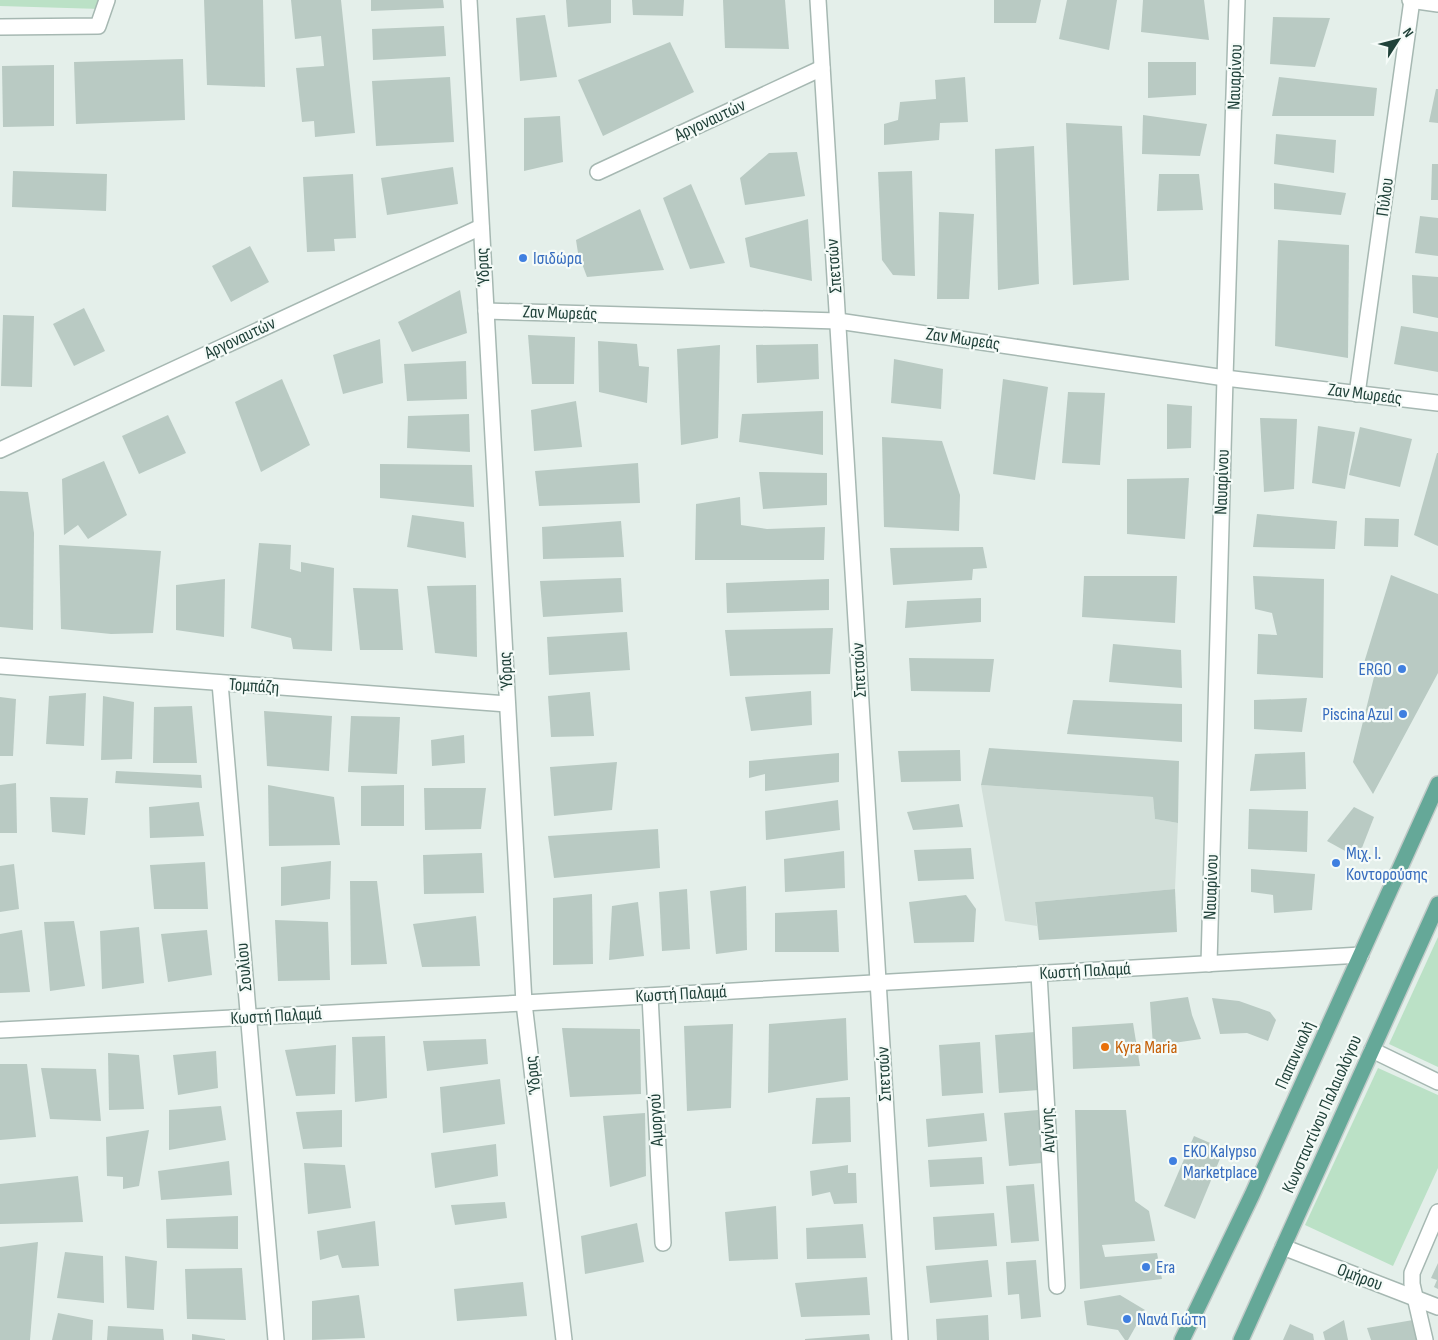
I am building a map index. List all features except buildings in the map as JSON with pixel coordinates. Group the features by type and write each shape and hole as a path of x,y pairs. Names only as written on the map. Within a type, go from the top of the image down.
{"main road":[{"name":"Παπανικολή","path":"1182,1340 1252,1195 1438,784"},
{"name":"Κωνσταντίνου Παλαιολόγου","path":"1241,1340 1438,904"}],"street":[{"path":"0,27 98,26 107,0"},
{"name":"Ύδρας","path":"469,0 524,1004 564,1340"},
{"name":"Σπετσών","path":"818,0 900,1340"},
{"name":"Ναυαρίνου","path":"1209,964 1237,0"},
{"path":"1412,0 1438,4"},
{"name":"Πύλου","path":"1357,394 1412,0"},
{"name":"Αργοναυτών","path":"598,172 822,68"},
{"name":"Αργοναυτών","path":"0,450 481,227"},
{"name":"Ζαν Μωρεάς","path":"486,310 838,321 1225,378 1438,403"},
{"name":"Τομπάζη","path":"0,666 507,704"},
{"name":"Σουλίου","path":"220,683 276,1340"},
{"name":"Κωστή Παλαμά","path":"0,1030 524,1004 1361,956"},
{"name":"Αιγίνης","path":"1039,974 1057,1286"},
{"name":"Αμοργού","path":"650,996 663,1243"},
{"path":"1372,1050 1438,1082"},
{"path":"1426,1340 1412,1284 1412,1273 1438,1212"},
{"name":"Ομήρου","path":"1282,1247 1438,1307"}],"shaded area":[{"path":"981,785 1153,797 1155,819 1178,823 1175,889 1035,902 1037,926 1005,921"}],"green space":[{"path":"0,0 104,0 101,9 0,6"},
{"path":"1438,937 1438,1067 1389,1044"},
{"path":"1378,1068 1438,1095 1438,1168 1393,1266 1305,1225"}],"place":[{"name":"Ισιδώρα","path":"523,258"},
{"name":"ERGO","path":"1402,669"},
{"name":"Piscina Azul","path":"1403,714"},
{"name":"Μιχ. Ι. Κοντορούσης","path":"1336,863"},
{"name":"Kyra Maria","path":"1105,1047"},
{"name":"EKO Kalypso Marketplace","path":"1173,1161"},
{"name":"Era","path":"1146,1267"},
{"name":"Νανά Γιώτη","path":"1127,1319"}]}
